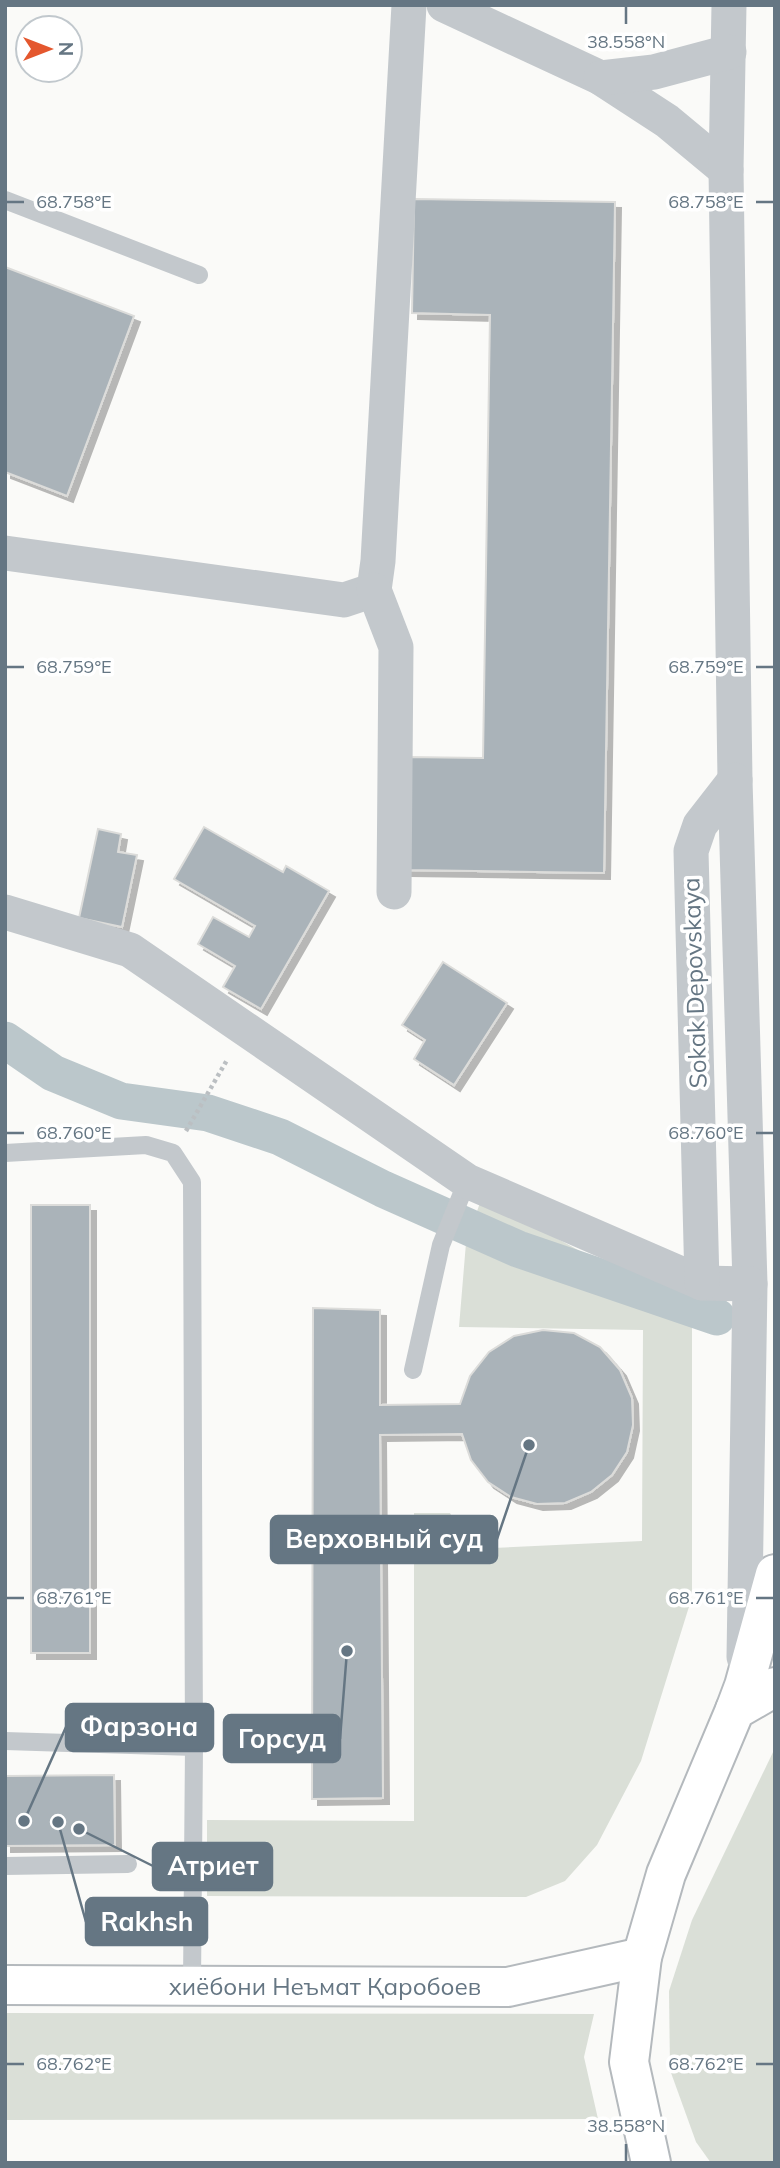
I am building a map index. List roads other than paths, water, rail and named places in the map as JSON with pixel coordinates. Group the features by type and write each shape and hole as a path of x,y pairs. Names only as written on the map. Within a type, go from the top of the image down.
{"main road":[{"path":"651,2163 629,2062 642,1958 666,1874 751,1694 775,1574"},
{"name":"хиёбони Неъмат Қаробоев","path":"5,1985 508,1987 642,1958"}],"street":[{"path":"394,892 396,647 374,590 409,5"},
{"path":"444,5 601,78 667,121 726,170"},
{"path":"729,5 726,170 735,780 750,1284 751,1694"},
{"path":"601,78 654,72 730,52"},
{"path":"5,554 344,600 374,590"},
{"name":"Sokak Depovskaya","path":"702,1283 691,851 701,825 735,780"},
{"path":"5,912 130,950 461,1193 702,1283 750,1284"}],"lane":[{"path":"5,200 199,275"},
{"path":"5,1153 146,1145 173,1153 192,1182 192,1985"},
{"path":"413,1370 441,1245 461,1193"},
{"path":"5,1741 194,1747"},
{"path":"5,1866 128,1864"}],"waterway":[{"path":"5,1040 53,1073 121,1101 208,1113 280,1137 383,1189 518,1249 717,1317"}],"place":[{"name":"Верховный суд","path":"529,1445"},
{"name":"Горсуд","path":"347,1651"},
{"name":"Фарзона","path":"24,1821"},
{"name":"Rakhsh","path":"58,1822"},
{"name":"Атриет","path":"79,1829"}]}
